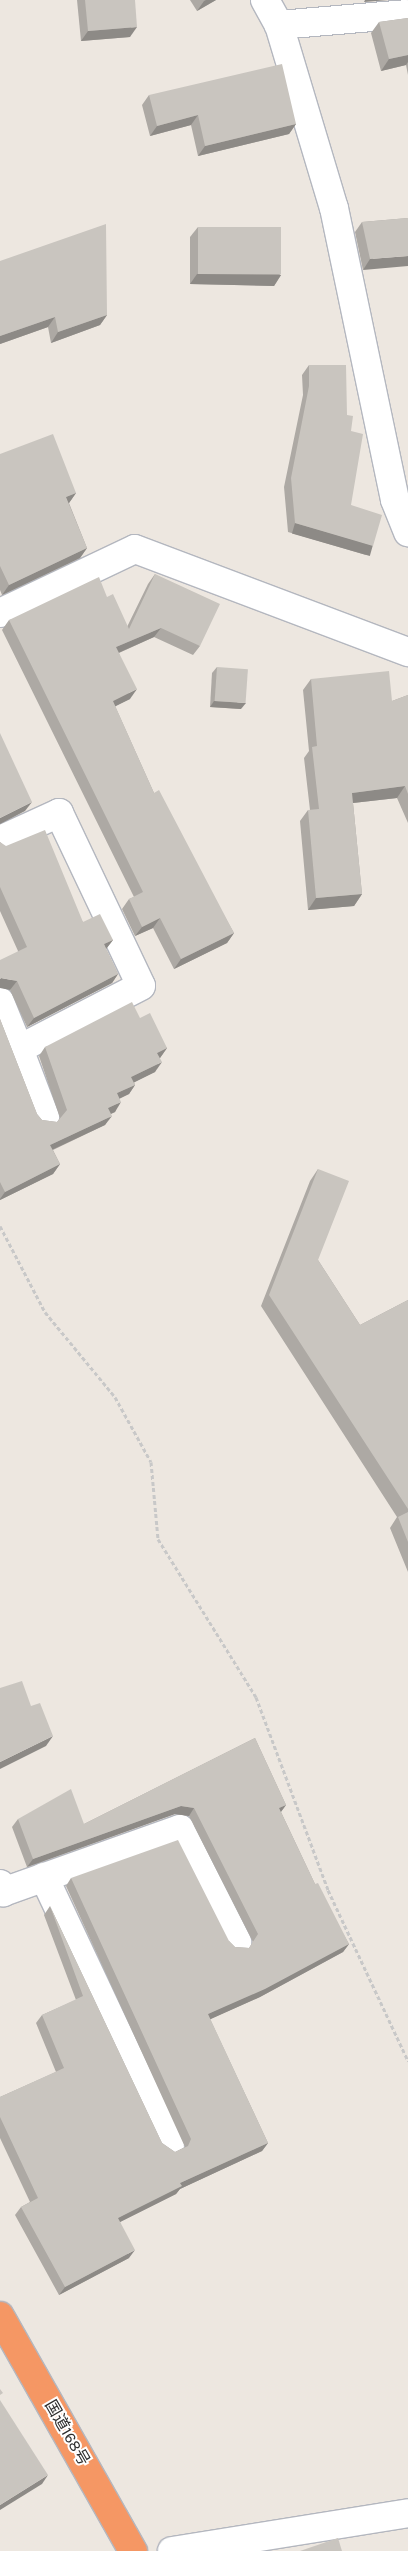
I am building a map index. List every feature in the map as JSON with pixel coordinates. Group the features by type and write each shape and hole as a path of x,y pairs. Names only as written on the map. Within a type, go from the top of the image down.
{"highway":[{"name":"国道168号","path":"0,2316 133,2551"}],"street":[{"path":"265,0 279,25 334,208 395,500 408,533"},
{"path":"279,25 408,14"},
{"path":"0,614 135,549 408,652"},
{"path":"0,840 59,813 141,986 19,1049"},
{"path":"0,1002 46,1117"},
{"path":"0,1884 2,1892 180,1829 237,1942"},
{"path":"44,1877 170,2144"},
{"path":"172,2551 408,2512"}],"path":[{"path":"0,1226 46,1312 115,1397 151,1462 158,1539 256,1697 328,1890 408,2061"}],"building":[{"path":"85,0 135,0 137,27 88,31"},
{"path":"408,18 408,55 389,59 379,22"},
{"path":"282,64 296,124 205,146 198,115 157,126 149,95"},
{"path":"408,218 408,256 370,259 362,222"},
{"path":"106,224 107,315 58,332 55,317 0,336 0,261"},
{"path":"198,227 281,227 281,274 198,274"},
{"path":"309,365 346,365 347,415 353,416 351,431 363,434 351,505 382,515 373,546 295,523 291,478 309,386"},
{"path":"53,434 76,493 66,497 87,548 9,585 0,566 0,454"},
{"path":"155,574 220,604 200,646 161,628 116,647 137,689 113,701 154,793 159,790 234,933 181,959 160,918 142,927 129,899 143,892 9,620 99,577 107,597 113,594 129,629"},
{"path":"217,667 248,669 246,703 215,701"},
{"path":"389,671 392,701 408,695 408,794 405,786 352,793 362,894 316,898 308,810 319,809 312,747 317,746 311,679"},
{"path":"0,733 32,802 0,818"},
{"path":"45,830 83,922 100,914 113,940 104,944 118,974 34,1018 17,981 0,979 0,960 27,947 0,887 0,842 6,846"},
{"path":"132,1002 140,1018 150,1013 167,1048 157,1053 162,1062 131,1077 135,1085 117,1093 121,1102 108,1108 112,1116 50,1145 60,1164 5,1192 0,1182 0,1019 37,1114 42,1120 57,1122 67,1110 45,1047"},
{"path":"318,1169 349,1181 318,1260 360,1325 408,1300 408,1509 269,1295"},
{"path":"408,1512 408,1542 398,1517"},
{"path":"22,1681 31,1706 40,1703 53,1736 0,1762 0,1688"},
{"path":"255,1738 286,1805 279,1808 315,1884 318,1883 349,1944 265,1989 208,2014 268,2143 180,2183 182,2186 118,2218 135,2250 65,2287 21,2207 38,2198 0,2117 0,2097 64,2068 42,2015 83,1996 50,1906 162,2143 175,2152 188,2146 191,2139 71,1878 178,1840 229,1941 235,1947 249,1948 258,1934 194,1808 181,1806 33,1859 18,1819 71,1789 84,1824"},
{"path":"0,2400 48,2475 0,2505"},
{"path":"338,2538 342,2551 300,2551"}]}
